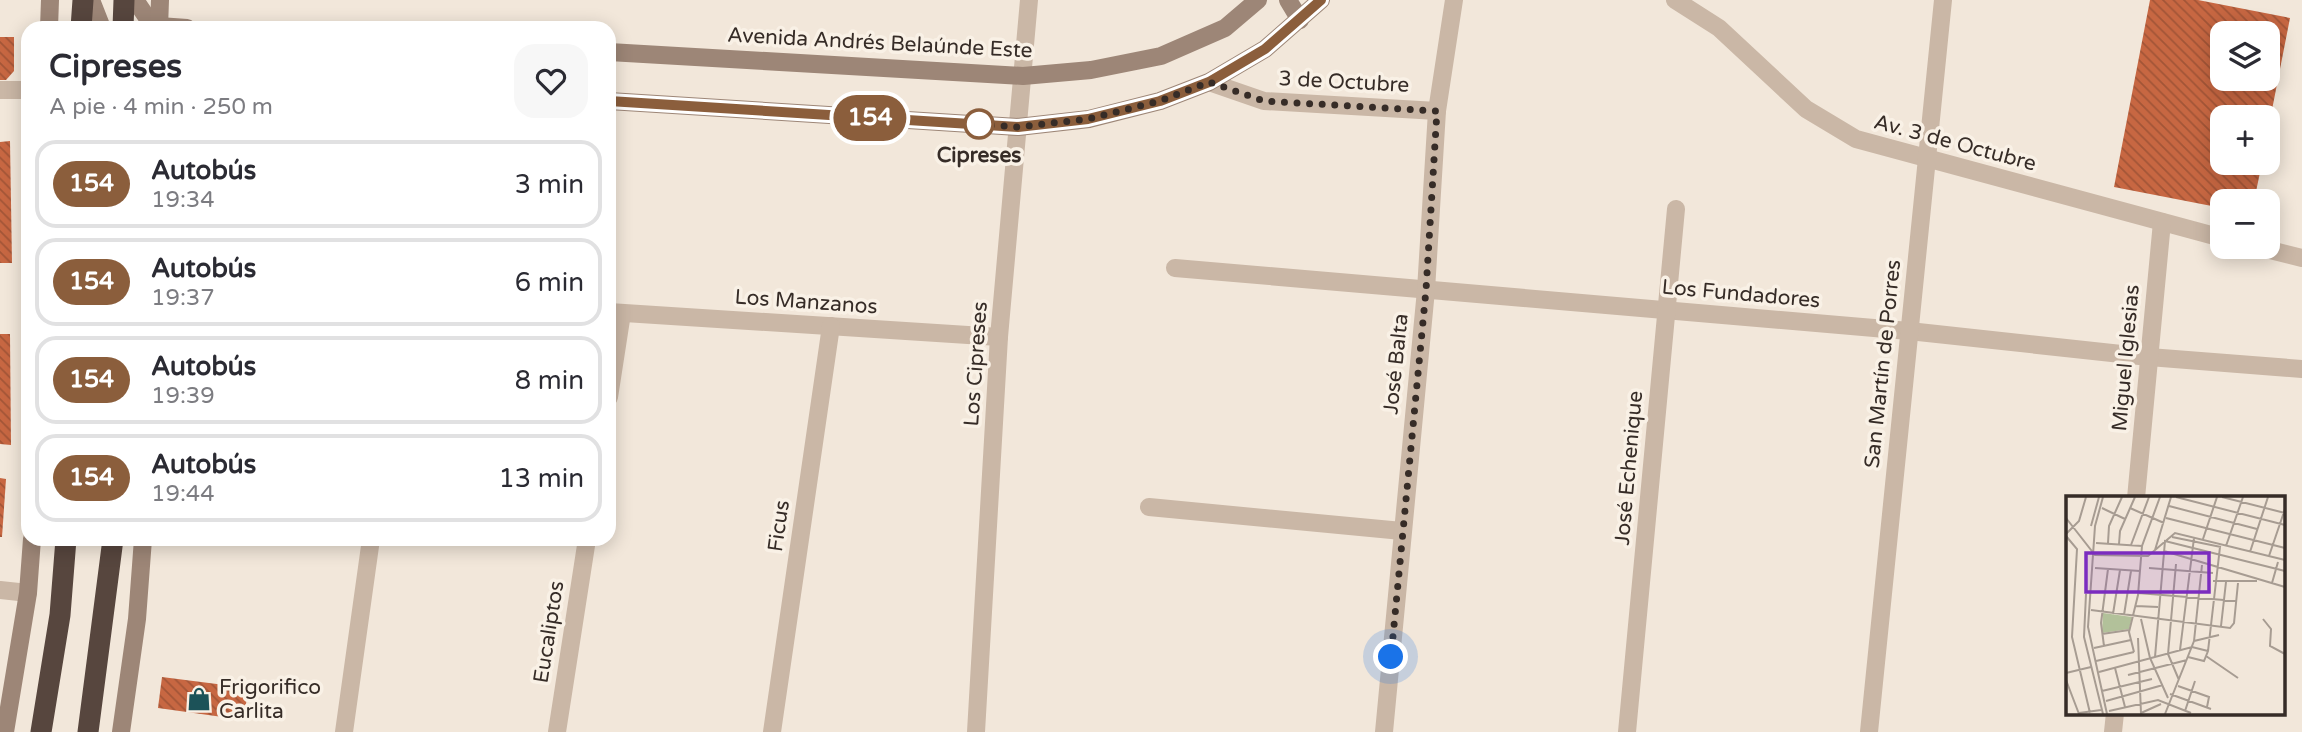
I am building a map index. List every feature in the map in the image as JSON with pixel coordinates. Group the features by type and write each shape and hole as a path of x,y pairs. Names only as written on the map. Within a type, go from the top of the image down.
{"highway":[{"path":"82,21 83,0"},
{"path":"123,21 124,0"},
{"path":"41,732 60,615 65,546"},
{"path":"88,732 112,546"}],"street":[{"path":"49,21 50,0"},
{"path":"92,0 100,21"},
{"path":"135,0 152,21"},
{"path":"159,21 160,0"},
{"name":"Los Cipreses","path":"976,732 999,337 1029,0"},
{"name":"Avenida Andrés Belaúnde Este","path":"616,52 1023,76 1091,70 1161,57 1225,28 1258,0"},
{"path":"1288,0 1300,20"},
{"path":"616,101 1018,127 1088,119 1160,101 1209,82 1265,49 1321,0"},
{"name":"José Balta","path":"1384,732 1426,290 1437,111 1454,0"},
{"name":"Av. 3 de Octubre","path":"1675,0 1719,28 1806,109 1856,139 2210,235"},
{"name":"San Martín de Porres","path":"1869,732 1943,0"},
{"name":"3 de Octubre","path":"1209,82 1264,101 1437,111"},
{"path":"0,90 21,90"},
{"name":"José Echenique","path":"1627,732 1676,209"},
{"name":"Miguel Iglesias","path":"2136,496 2162,222"},
{"path":"2280,252 2302,258"},
{"name":"Los Fundadores","path":"1175,268 1909,331 2149,357 2302,369"},
{"name":"Los Manzanos","path":"616,312 999,337"},
{"name":"Ficus","path":"772,732 831,326"},
{"path":"1149,507 1402,531"},
{"path":"5,732 29,593 32,546"},
{"path":"121,732 137,619 142,546"},
{"path":"344,732 370,546"},
{"name":"Eucaliptos","path":"556,732 586,546"},
{"path":"0,590 29,593"},
{"path":"2113,732 2115,714"}],"building":[{"path":"2150,0 2198,0 2290,18 2280,69 2280,21 2210,21 2210,91 2276,91 2273,105 2210,105 2210,175 2259,175 2257,189 2210,189 2210,206 2114,187"},
{"path":"0,37 14,37 14,71 6,80 0,80"},
{"path":"10,141 12,263 0,263 0,142"},
{"path":"0,334 10,334 11,445 0,444"},
{"path":"0,478 6,479 2,537 0,537"},
{"path":"162,677 248,688 244,720 158,708"}],"bus line":[{"name":"154","path":"616,101 1018,127 1088,119 1160,101 1209,82 1265,49 1321,0"}],"place":[{"name":"Cipreses","path":"979,124"},
{"name":"Frigorifico Carlita","path":"199,699"}],"route":[{"path":"979,124 1018,127 1088,119 1160,101 1209,82 1264,101 1437,111 1426,290 1391,657"}]}
